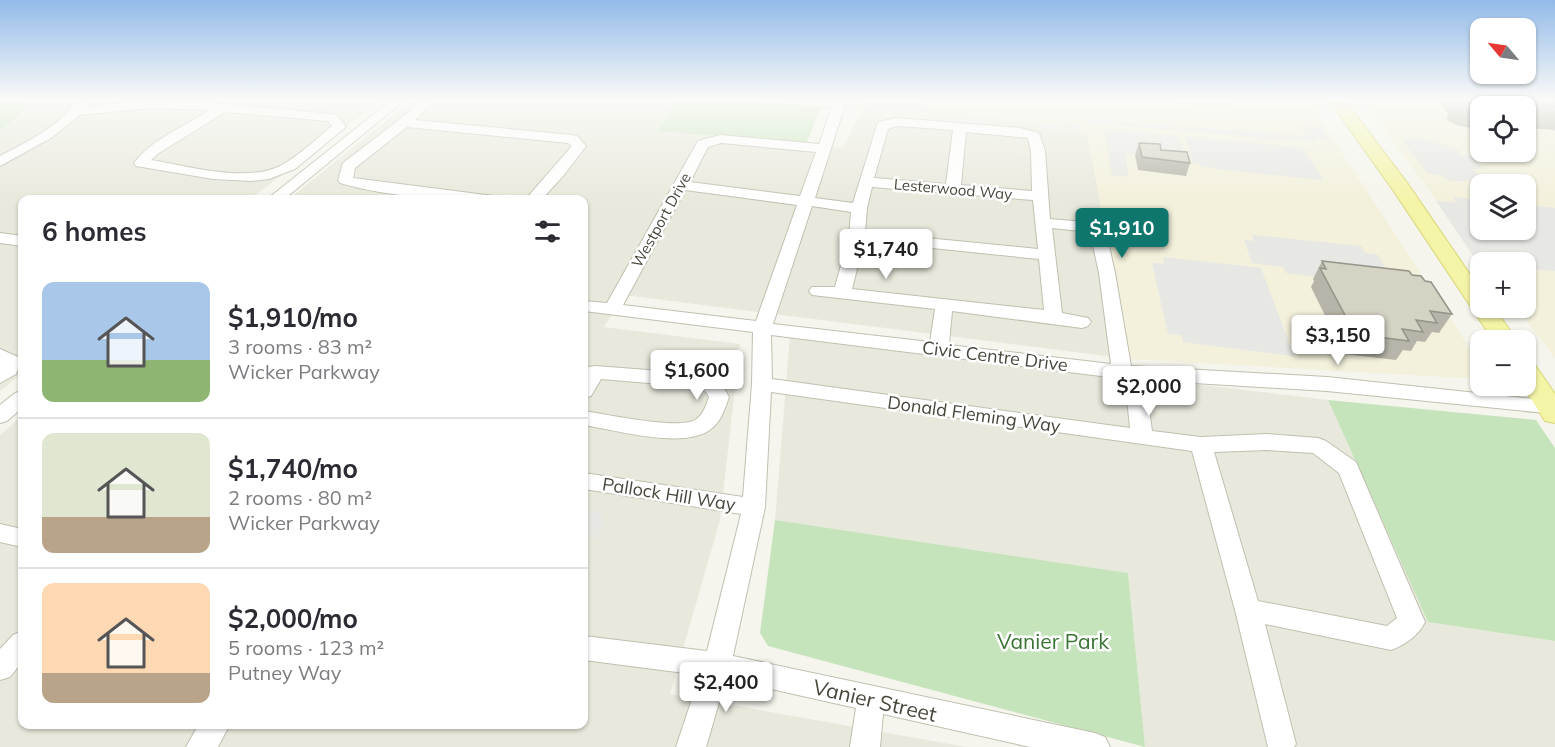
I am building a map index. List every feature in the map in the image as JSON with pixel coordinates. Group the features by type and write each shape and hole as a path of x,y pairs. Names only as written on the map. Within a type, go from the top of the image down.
{"main road":[{"path":"1360,134 1470,290"},
{"path":"1536,386 1553,411"}],"street":[{"path":"0,162 47,134"},
{"path":"180,134 154,150 141,163 239,177 262,177 284,170 330,134"},
{"path":"279,195 356,134"},
{"path":"390,134 348,166 345,180 363,185 450,195"},
{"path":"518,134 572,139 579,146 560,172 537,195"},
{"path":"691,747 717,665 754,507 762,384 762,330 808,201 829,134"},
{"path":"842,293 857,236 859,208 880,134"},
{"path":"952,188 959,134"},
{"path":"1027,134 1034,136 1038,152 1045,255 1054,317"},
{"name":"Westport Drive","path":"612,310 703,144 720,139 824,149"},
{"name":"Lesterwood Way","path":"866,182 1040,196"},
{"path":"681,185 859,208"},
{"path":"1044,223 1097,228 1142,436"},
{"path":"857,236 1045,255"},
{"path":"2,240 18,241"},
{"path":"818,291 1082,322"},
{"path":"939,349 944,305"},
{"name":"Civic Centre Drive","path":"588,307 762,330 1128,373 1327,384 1553,411"},
{"path":"0,355 11,361 9,370 0,377"},
{"path":"588,384 595,372 701,381 714,388 719,397 710,418 700,427 682,432 588,419"},
{"name":"Donald Fleming Way","path":"762,384 1201,445 1268,442 1318,446 1348,468 1412,622 1391,638 1248,610"},
{"path":"0,416 18,401"},
{"path":"1201,445 1248,610 1281,744"},
{"name":"Pallock Hill Way","path":"588,482 754,507"},
{"path":"0,533 18,537"},
{"path":"0,668 18,648"},
{"name":"Vanier Street","path":"588,649 717,665 1095,747"},
{"path":"865,747 871,698"},
{"path":"201,747 213,729"}],"shaded area":[{"path":"0,134 337,134 255,195 18,195 18,376 0,391"},
{"path":"370,134 689,134 843,148 850,134 1087,134 1130,359 624,295 604,327 740,344 720,520 670,694 966,747 0,747 0,435 18,419 18,729 588,729 588,195 294,195"},
{"path":"1087,134 1330,134 1470,349 1470,378 1130,359"},
{"path":"1105,134 1179,136 1186,157 1125,154 1129,177 1112,175"},
{"path":"1219,134 1306,136 1305,134 1326,134 1329,139 1316,138 1317,142"},
{"path":"1387,134 1470,134 1470,162 1536,162 1536,134 1555,134 1555,358 1536,330 1525,318 1536,318 1536,252 1476,252"},
{"path":"1185,137 1304,148 1323,180 1215,169 1192,163"},
{"path":"1401,139 1426,139 1460,151 1458,153 1470,156 1470,162 1477,162 1483,169 1473,169 1478,174 1470,174 1470,181 1451,181 1441,175 1428,174"},
{"path":"1453,197 1470,199 1470,240 1536,240 1536,206 1555,208 1555,271 1536,269 1536,252 1471,252 1436,201 1458,203"},
{"path":"1252,235 1361,246 1365,253 1378,255 1391,278 1381,284 1286,273 1283,267 1252,263 1244,240 1254,241"},
{"path":"1163,257 1261,268 1294,356 1183,342 1182,335 1168,334 1152,263 1164,264"},
{"path":"790,336 1328,400 1428,622 1555,641 1555,747 1145,747 1128,573 775,520"},
{"path":"588,511 604,513 600,522 605,523 598,538 588,537"}],"green space":[{"path":"690,134 810,134 806,144"},
{"path":"1328,400 1536,420 1555,448 1555,641 1428,622"},
{"name":"Vanier Park","path":"775,520 1128,573 1145,747 768,646 760,633"}],"building":[{"path":"1139,143 1160,144 1161,150 1187,152 1190,163 1142,157"},
{"path":"1322,261 1409,271 1412,275 1421,276 1425,281 1431,282 1452,314 1430,311 1437,323 1416,320 1423,332 1402,329 1409,341 1355,334 1320,268 1326,269"}]}
